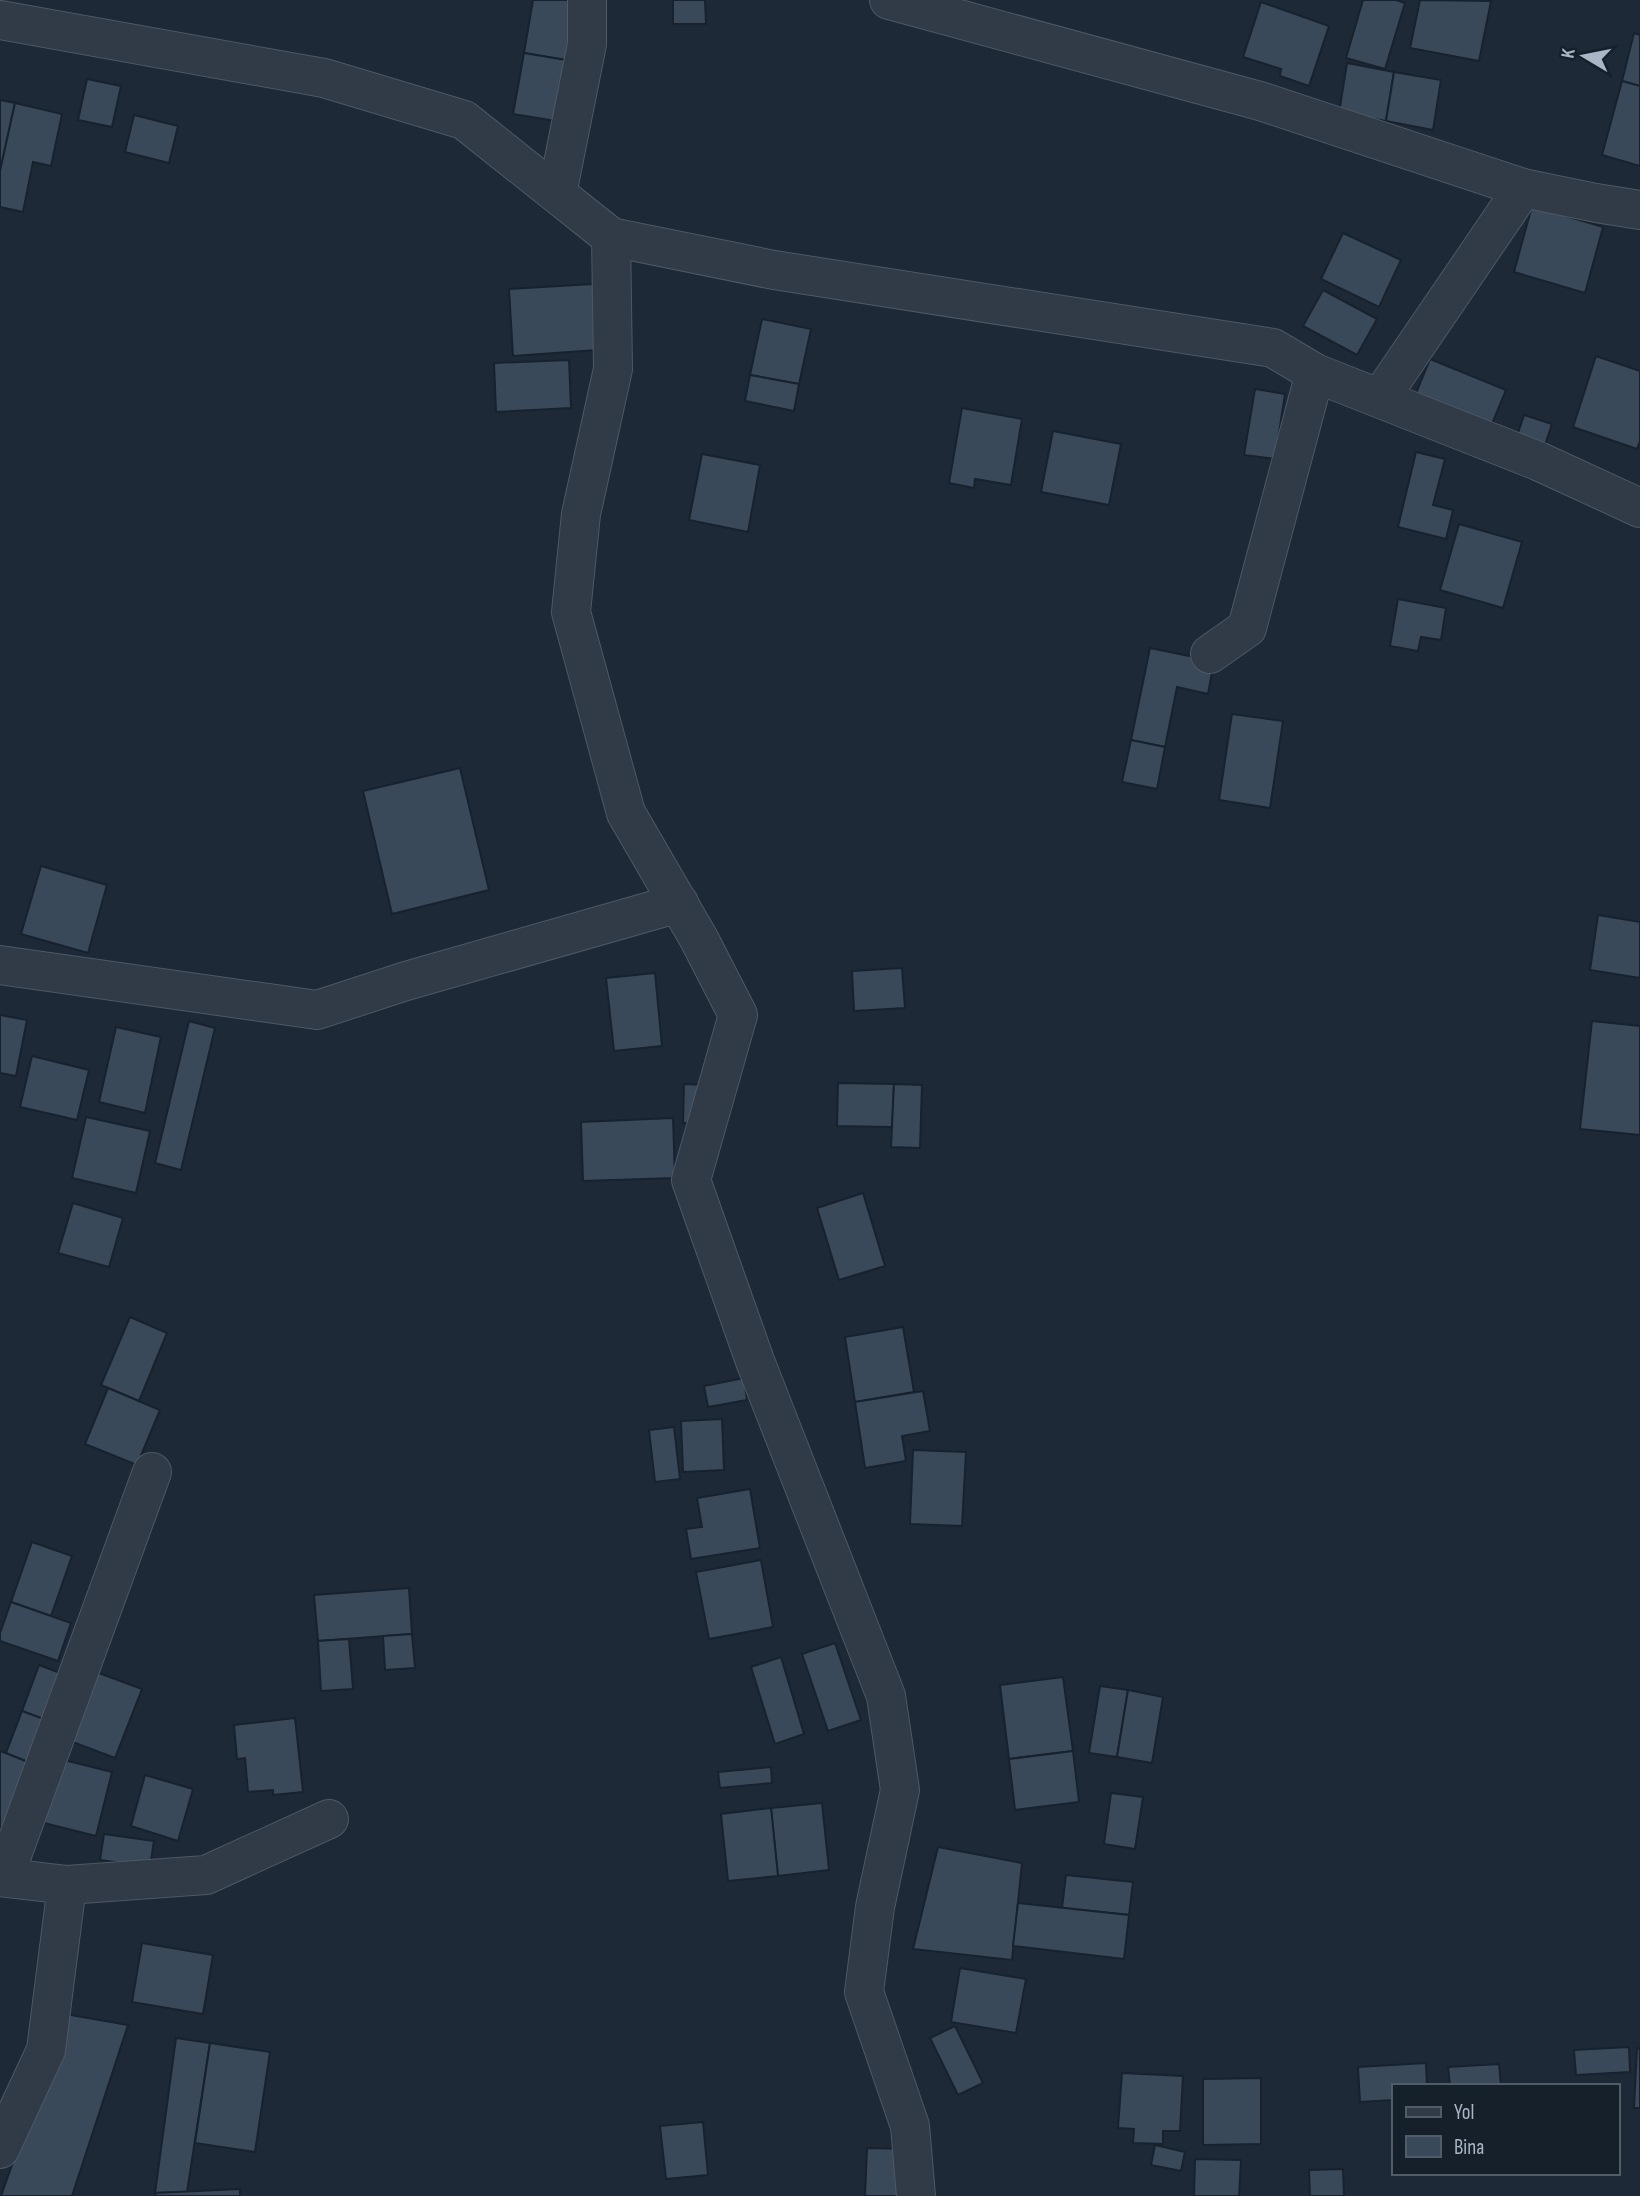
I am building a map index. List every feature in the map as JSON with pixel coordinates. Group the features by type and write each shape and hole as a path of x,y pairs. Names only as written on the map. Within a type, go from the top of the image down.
{"street":[{"path":"556,194 587,44 587,0"},
{"path":"889,0 1260,101 1523,188 1640,210"},
{"path":"0,20 324,78 464,120 611,237 774,270 1273,348 1315,373 1538,461 1640,508"},
{"path":"1380,398 1523,188"},
{"path":"611,237 613,369 581,514 571,612 626,813 679,903 738,1015 691,1180 755,1361 886,1696 900,1790 875,1907 864,1992 910,2126 916,2196"},
{"path":"1210,654 1247,628 1315,373"},
{"path":"0,965 317,1010 406,981 679,903"},
{"path":"152,1472 2,1877 67,1885 206,1875 328,1819"},
{"path":"0,2149 47,2050 67,1885"}],"building":[{"path":"533,0 583,3 572,61 524,53"},
{"path":"673,0 705,0 706,24 673,24"},
{"path":"1363,0 1396,0 1405,3 1385,69 1346,58"},
{"path":"1420,0 1491,1 1479,61 1410,48"},
{"path":"1261,2 1329,26 1309,86 1280,76 1281,69 1243,57"},
{"path":"1634,33 1640,35 1640,86 1622,81"},
{"path":"524,53 572,61 562,122 513,114"},
{"path":"1347,63 1394,72 1386,121 1339,113"},
{"path":"1394,72 1441,80 1433,130 1386,121"},
{"path":"87,79 121,86 112,127 78,120"},
{"path":"1622,81 1640,86 1640,166 1602,155"},
{"path":"0,100 15,103 1,168 0,168"},
{"path":"15,103 62,114 51,166 33,162 23,212 0,207 0,171"},
{"path":"134,115 178,126 169,163 125,152"},
{"path":"1532,206 1603,227 1585,293 1514,272"},
{"path":"1343,233 1401,260 1379,307 1321,279"},
{"path":"593,284 597,350 513,356 509,289"},
{"path":"1323,290 1377,319 1357,355 1303,326"},
{"path":"762,319 811,329 799,384 750,375"},
{"path":"1596,356 1640,371 1640,441 1637,449 1573,427"},
{"path":"1430,359 1506,390 1492,424 1416,393"},
{"path":"569,360 571,408 496,412 494,363"},
{"path":"750,375 799,384 794,411 745,401"},
{"path":"1255,389 1285,394 1275,459 1244,455"},
{"path":"962,408 1022,419 1011,485 975,479 974,488 949,483"},
{"path":"1524,415 1552,424 1544,448 1516,439"},
{"path":"1053,431 1121,444 1109,505 1041,492"},
{"path":"1416,452 1445,459 1433,505 1453,510 1446,539 1398,527"},
{"path":"702,454 760,465 748,532 689,520"},
{"path":"1459,524 1522,542 1503,608 1440,590"},
{"path":"1398,599 1446,608 1441,640 1421,637 1418,651 1390,646"},
{"path":"1150,648 1214,661 1208,694 1177,687 1165,747 1131,740"},
{"path":"1232,714 1283,721 1270,808 1219,800"},
{"path":"1131,740 1165,747 1157,789 1122,782"},
{"path":"460,768 489,890 392,914 363,791"},
{"path":"41,866 107,885 88,953 21,934"},
{"path":"1598,915 1640,922 1640,978 1590,970"},
{"path":"902,968 905,1008 854,1011 852,971"},
{"path":"655,973 662,1046 614,1051 606,978"},
{"path":"0,1015 27,1020 16,1076 0,1073"},
{"path":"189,1021 215,1028 181,1170 155,1163"},
{"path":"1592,1021 1640,1026 1640,1135 1580,1129"},
{"path":"116,1027 161,1037 145,1113 99,1102"},
{"path":"32,1056 89,1070 77,1120 20,1107"},
{"path":"838,1083 894,1084 892,1127 837,1126"},
{"path":"684,1084 706,1085 705,1123 683,1123"},
{"path":"894,1084 922,1085 920,1148 891,1147"},
{"path":"86,1117 150,1131 136,1193 72,1178"},
{"path":"673,1118 675,1178 583,1181 581,1122"},
{"path":"863,1193 885,1266 839,1280 817,1208"},
{"path":"73,1203 123,1218 109,1267 58,1253"},
{"path":"130,1317 167,1333 139,1401 101,1385"},
{"path":"903,1327 914,1392 855,1402 845,1337"},
{"path":"744,1378 747,1400 708,1407 704,1386"},
{"path":"108,1388 160,1410 137,1465 85,1444"},
{"path":"923,1391 930,1431 902,1436 906,1461 865,1468 855,1402"},
{"path":"722,1419 724,1470 683,1472 681,1421"},
{"path":"674,1427 680,1479 655,1482 649,1430"},
{"path":"913,1450 966,1452 962,1526 910,1524"},
{"path":"750,1489 760,1548 691,1559 686,1529 702,1527 697,1498"},
{"path":"32,1542 72,1556 51,1616 11,1602"},
{"path":"761,1560 773,1627 709,1639 696,1572"},
{"path":"409,1588 412,1634 318,1641 314,1595"},
{"path":"11,1602 71,1623 58,1661 0,1641 0,1633"},
{"path":"412,1634 415,1668 385,1670 383,1636"},
{"path":"349,1639 353,1689 321,1691 318,1641"},
{"path":"835,1643 861,1720 828,1731 802,1654"},
{"path":"781,1657 804,1734 775,1744 751,1667"},
{"path":"39,1665 68,1676 51,1722 22,1711"},
{"path":"88,1669 142,1689 115,1758 62,1738"},
{"path":"1063,1677 1073,1751 1009,1759 1000,1685"},
{"path":"1100,1686 1128,1690 1117,1757 1089,1753"},
{"path":"1128,1690 1163,1697 1152,1763 1117,1757"},
{"path":"22,1711 44,1719 28,1762 6,1753"},
{"path":"295,1718 303,1792 273,1795 273,1790 248,1792 245,1758 237,1759 234,1725"},
{"path":"0,1751 28,1762 0,1835"},
{"path":"1073,1751 1079,1802 1015,1810 1009,1759"},
{"path":"48,1756 112,1772 96,1836 32,1820"},
{"path":"771,1767 772,1783 720,1788 718,1772"},
{"path":"145,1775 193,1789 178,1841 131,1826"},
{"path":"1111,1793 1143,1797 1135,1849 1104,1844"},
{"path":"822,1803 829,1870 778,1876 771,1808"},
{"path":"771,1808 778,1876 728,1881 721,1814"},
{"path":"104,1834 154,1841 150,1867 100,1860"},
{"path":"938,1847 1022,1863 1012,1960 913,1949"},
{"path":"1066,1875 1133,1882 1129,1915 1062,1908"},
{"path":"1018,1903 1129,1915 1124,1959 1013,1946"},
{"path":"142,1943 213,1955 203,2014 132,2002"},
{"path":"960,1968 1026,1979 1016,2033 951,2022"},
{"path":"65,2014 128,2025 72,2196 1,2196"},
{"path":"955,2026 983,2083 958,2095 930,2038"},
{"path":"176,2038 210,2043 187,2192 155,2193"},
{"path":"210,2043 270,2052 255,2152 195,2143"},
{"path":"1629,2047 1630,2072 1576,2075 1574,2050"},
{"path":"1637,2048 1640,2049 1640,2108 1634,2108"},
{"path":"1426,2063 1427,2084 1392,2084 1392,2100 1360,2102 1358,2067"},
{"path":"1499,2064 1501,2084 1450,2084 1448,2067"},
{"path":"1122,2073 1183,2076 1180,2131 1163,2131 1163,2144 1133,2143 1134,2129 1118,2128"},
{"path":"1261,2078 1261,2144 1203,2145 1203,2079"},
{"path":"703,2122 708,2175 666,2179 660,2126"},
{"path":"1155,2145 1185,2152 1181,2171 1151,2165"},
{"path":"867,2148 905,2149 902,2196 865,2196"},
{"path":"1195,2159 1241,2160 1239,2196 1194,2196"},
{"path":"1343,2169 1344,2196 1310,2196 1309,2170"},
{"path":"240,2189 240,2196 156,2196 155,2193"}]}
